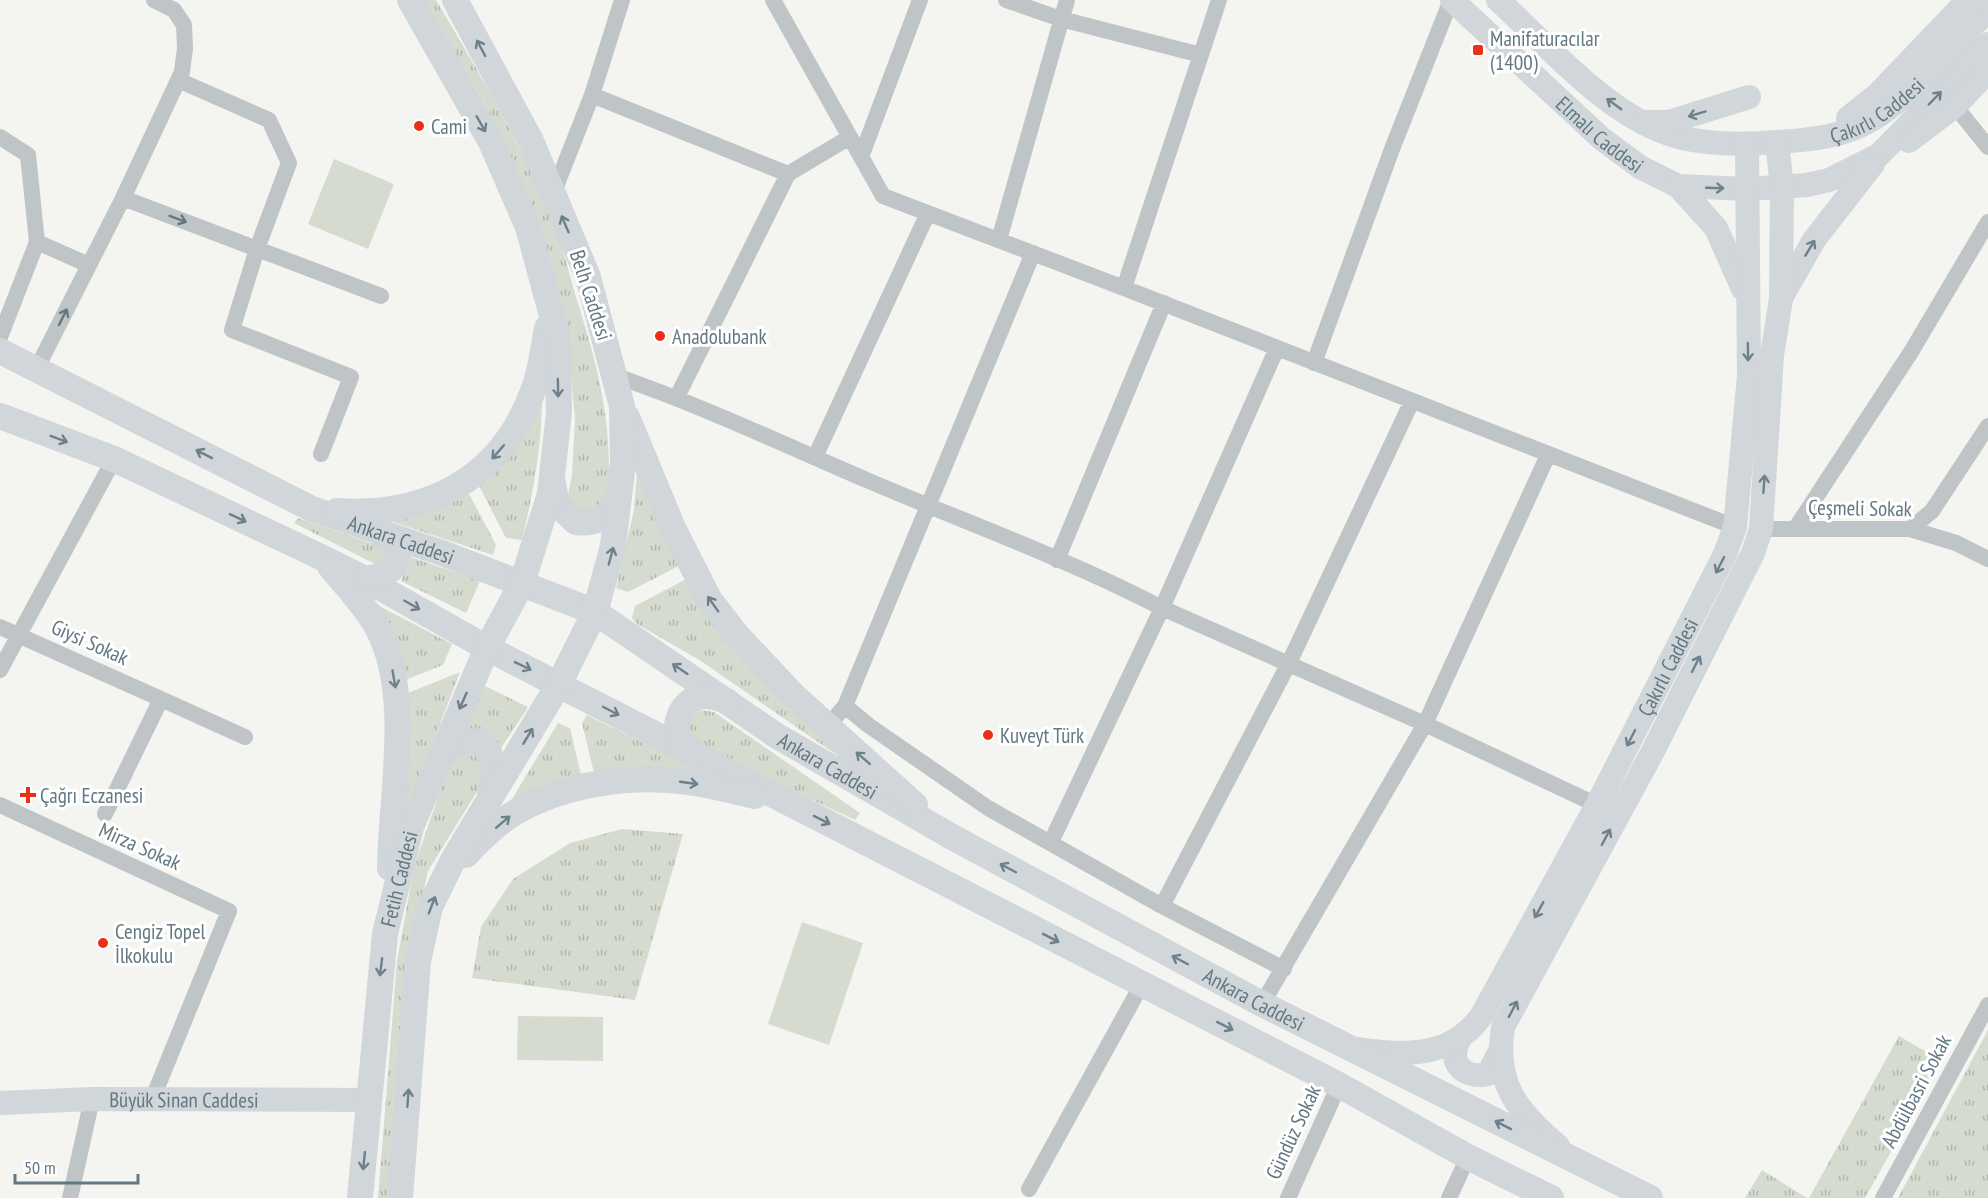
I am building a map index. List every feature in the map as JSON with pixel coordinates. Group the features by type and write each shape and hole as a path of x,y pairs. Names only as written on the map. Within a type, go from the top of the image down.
{"main road":[{"name":"Belh Caddesi","path":"410,0 491,142 510,182 528,227 557,334 559,413 550,494 522,583"},
{"name":"Belh Caddesi","path":"455,0 531,141 588,277 616,376 622,406 621,488 613,546 595,612"},
{"path":"312,509 357,512 410,506 456,489 477,474 500,450 518,426 534,390 547,329 549,300"},
{"name":"Ankara Caddesi","path":"0,351 312,509 522,583 595,612 777,736 954,838 1262,1004 1650,1198"},
{"path":"622,406 673,528 709,599 764,664 954,838"},
{"name":"Ankara Caddesi","path":"0,416 114,459 365,579 487,648 1339,1085 1468,1157 1551,1198"},
{"path":"552,476 557,504 576,522 600,520 609,514 621,488"},
{"path":"365,579 387,574 395,566 399,555 397,544 381,534"},
{"path":"323,558 376,626 391,659 396,686 389,917"},
{"name":"Fetih Caddesi","path":"360,1198 378,993 389,917 411,827 487,648 522,583"},
{"name":"Fetih Caddesi","path":"400,1198 418,960 430,907 445,876 559,684 595,612"},
{"path":"696,755 680,739 676,727 680,716 688,703 698,697 711,696 728,701"},
{"path":"439,759 455,744 463,740 481,742 492,757 494,770 488,802"},
{"path":"445,876 508,817 530,804 567,791 620,781 687,782 789,803"}],"street":[{"path":"37,368 123,198 178,80 185,48 184,25 174,10 154,0"},
{"path":"553,194 592,95 622,0"},
{"path":"773,0 883,196 1164,303 1735,527"},
{"path":"861,157 920,0"},
{"path":"1006,0 1061,19 1201,55"},
{"path":"999,240 1067,0"},
{"path":"1124,288 1219,0"},
{"path":"1314,363 1392,148 1451,0"},
{"name":"Elmalı Caddesi","path":"1451,0 1602,139 1640,168 1678,186 1747,189 1782,187"},
{"name":"Elmalı Caddesi","path":"1498,0 1600,94 1643,122 1667,134 1686,138 1747,144 1777,142"},
{"path":"1802,141 1843,121 1866,104 1968,0"},
{"name":"Çakırlı Caddesi","path":"1576,1161 1531,1124 1515,1104 1504,1077 1500,1051 1503,1027 1652,753 1753,553 1761,530 1772,355 1781,299 1782,187 1777,142 1802,141 1853,129 1872,120 1905,94 1988,10"},
{"name":"Çakırlı Caddesi","path":"1782,187 1829,180 1879,155 1988,44"},
{"path":"1781,299 1814,240 1879,155 1914,137 1954,106 1988,71"},
{"path":"178,80 269,120 289,163 256,249 232,330 351,376 321,454"},
{"path":"592,95 788,174"},
{"path":"1643,122 1669,122 1749,98"},
{"path":"1954,106 1988,147"},
{"path":"0,137 28,155 37,242 0,337"},
{"path":"677,397 788,174 850,137"},
{"name":"Çakırlı Caddesi","path":"1351,1048 1382,1053 1411,1053 1440,1048 1459,1040 1471,1031 1482,1015 1597,805 1725,554 1735,527 1749,376 1747,144"},
{"path":"1678,186 1700,206 1716,228 1738,274 1748,305"},
{"path":"123,198 381,296"},
{"path":"815,457 928,213"},
{"path":"1796,529 1911,352 1988,222"},
{"path":"37,242 89,266"},
{"path":"829,725 845,706 1033,253"},
{"path":"1057,560 1164,303"},
{"path":"1051,842 1162,608 1277,348"},
{"path":"616,376 677,397 1121,587 1162,608 1425,724 1597,805"},
{"path":"1162,906 1289,663 1412,402"},
{"path":"1910,529 1932,511 1988,426"},
{"path":"1262,1004 1425,724 1548,455"},
{"path":"0,670 114,459"},
{"name":"Çeşmeli Sokak","path":"1761,530 1910,529 1956,543 1988,559"},
{"name":"Giysi Sokak","path":"0,627 245,737"},
{"path":"105,814 161,699"},
{"path":"845,706 867,725 988,808 1162,906 1284,969"},
{"name":"Mirza Sokak","path":"0,806 229,911 152,1100"},
{"path":"1029,1188 1142,984"},
{"name":"Abdülbasri Sokak","path":"1883,1198 1988,1005"},
{"path":"1459,1040 1453,1051 1455,1060 1463,1071 1476,1077 1488,1074 1500,1051"},
{"name":"Gündüz Sokak","path":"1288,1198 1339,1085"},
{"path":"70,1198 92,1099"},
{"name":"Büyük Sinan Caddesi","path":"0,1103 92,1099 370,1100"},
{"path":"1449,1198 1468,1157"}],"green space":[{"path":"423,0 436,0 482,78 538,185 562,247 593,353 607,425 608,500 585,516 567,501 572,474 575,418 567,340 540,222 487,108"},
{"path":"334,159 394,184 368,249 308,224"},
{"path":"542,398 536,470 522,540 506,538 477,482"},
{"path":"637,473 681,565 628,592 616,588 634,510"},
{"path":"466,488 496,545 493,555 387,520"},
{"path":"298,518 388,549 381,567 294,523"},
{"path":"411,557 480,581 466,613 401,581"},
{"path":"688,578 854,767 701,661 637,624 632,618 635,606"},
{"path":"368,600 452,644 443,665 403,681"},
{"path":"460,672 403,820 403,695"},
{"path":"483,685 528,707 498,753 463,730"},
{"path":"702,710 714,712 860,813 855,820 698,746 691,734 690,723 693,714"},
{"path":"587,715 703,772 594,773 582,723"},
{"path":"558,723 570,728 581,775 549,784 509,804"},
{"path":"477,750 486,777 428,871 409,960 389,1198 378,1198 397,961 414,867 452,756"},
{"path":"622,829 683,834 635,1000 472,978 481,927 513,879 570,843"},
{"path":"802,922 863,943 829,1045 768,1024"},
{"path":"518,1016 603,1017 603,1061 517,1060"},
{"path":"1988,1030 1988,1198 1898,1198"},
{"path":"1899,1036 1942,1061 1865,1198 1809,1198"},
{"path":"1762,1170 1807,1198 1745,1198"}],"place":[{"name":"Manifaturacılar (1400)","path":"1478,50"},
{"name":"Cami","path":"419,126"},
{"name":"Anadolubank","path":"660,336"},
{"name":"Kuveyt Türk","path":"988,735"},
{"name":"Çağrı Eczanesi","path":"28,795"},
{"name":"Cengiz Topel İlkokulu","path":"103,943"}]}
